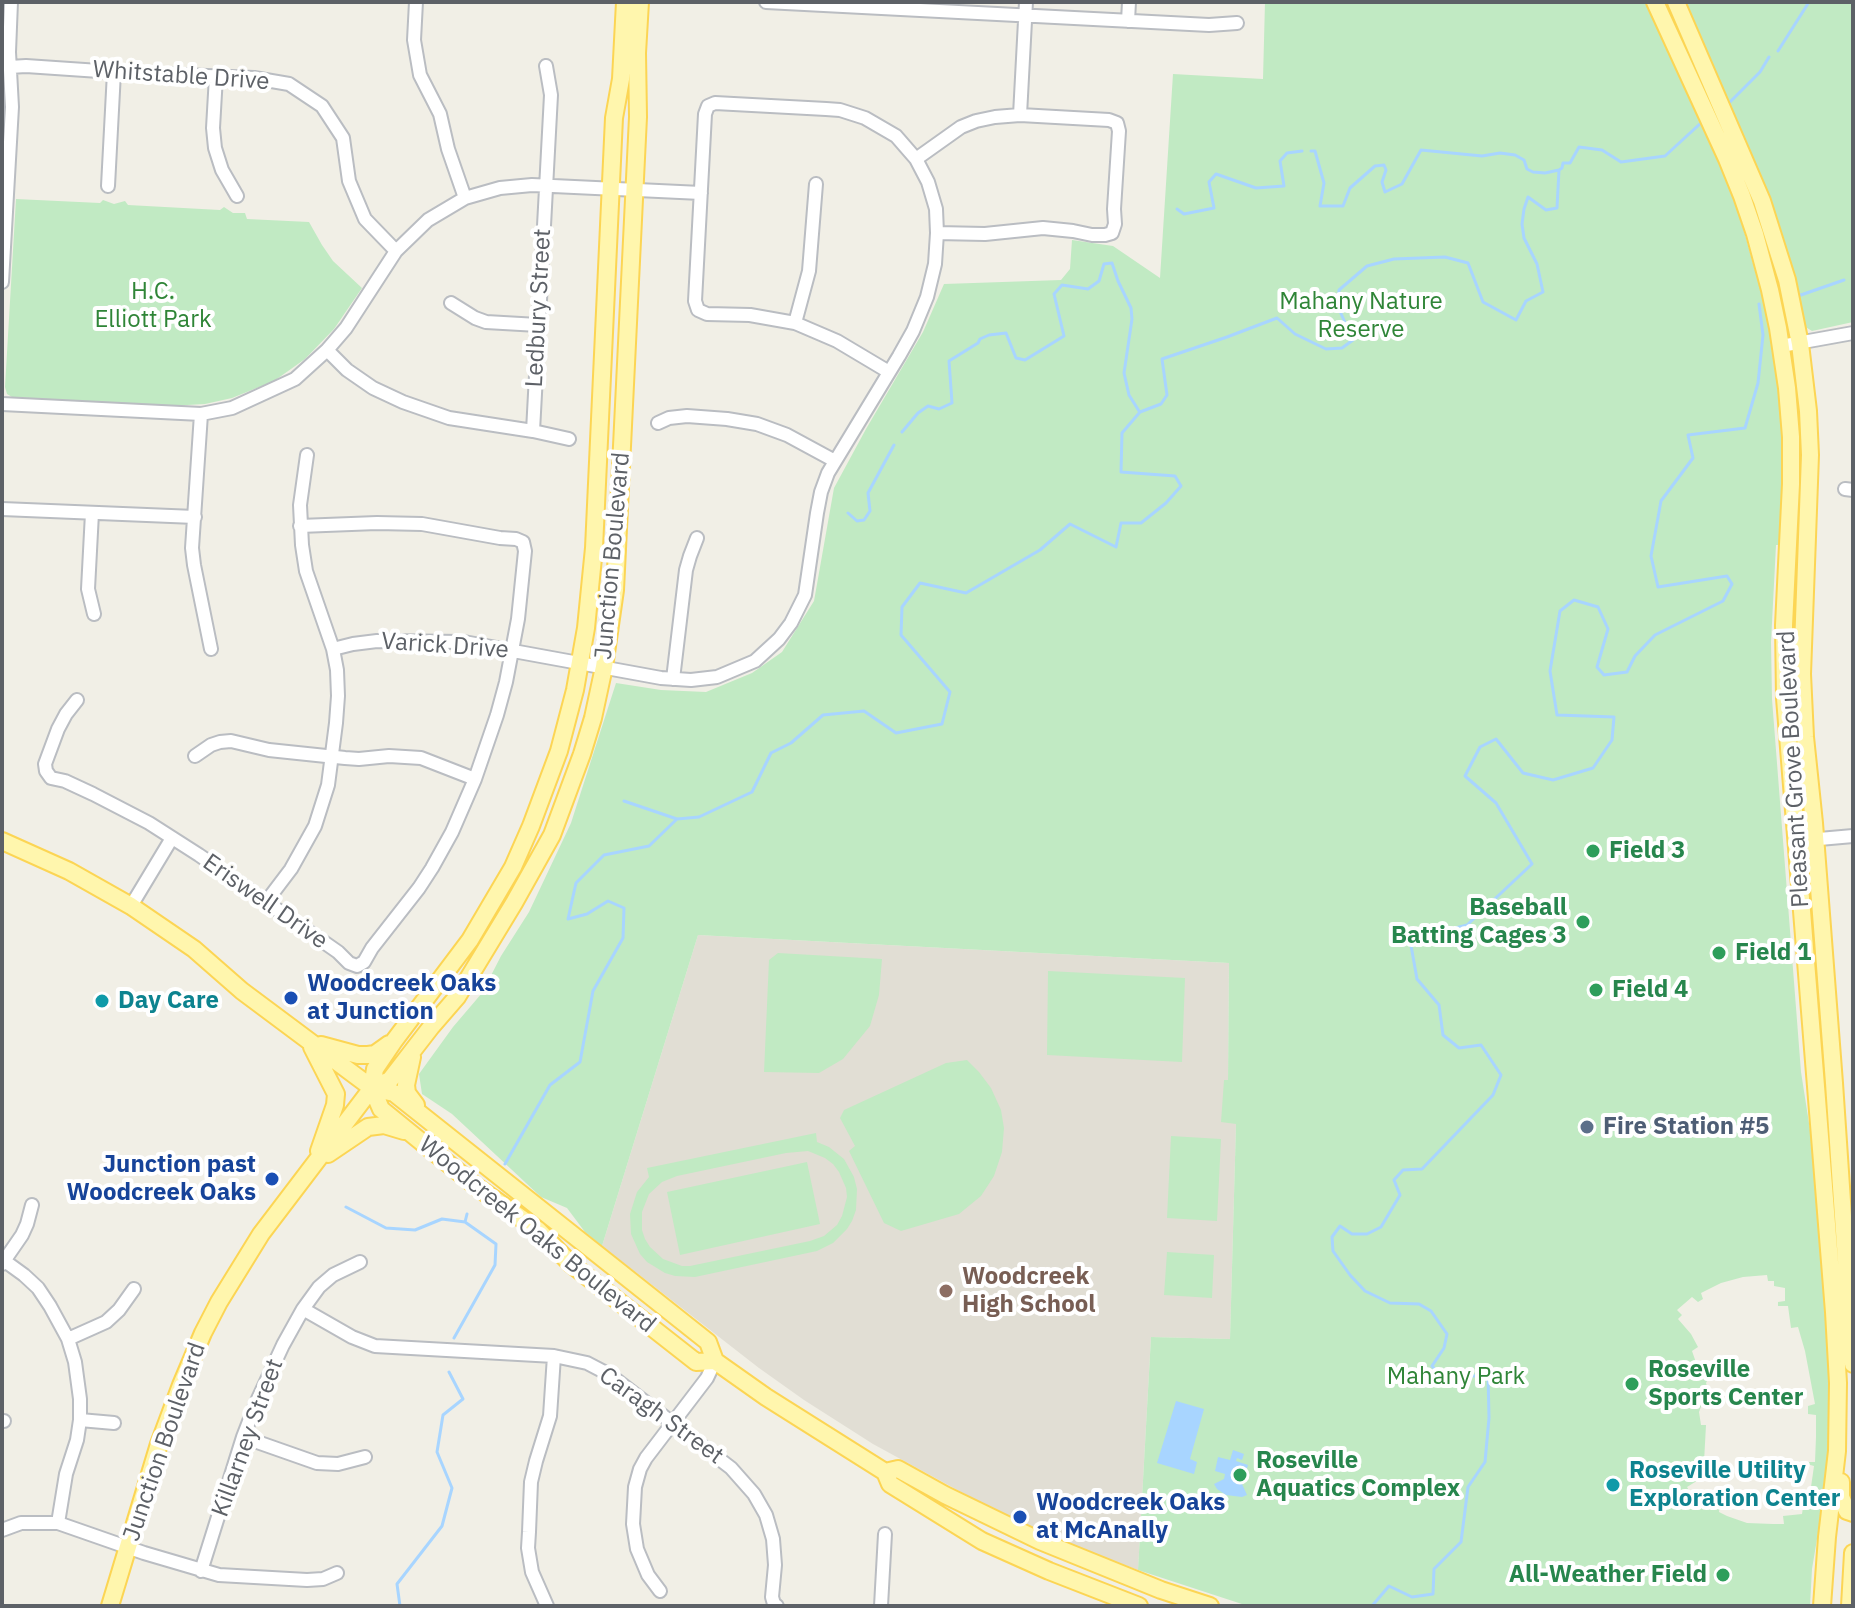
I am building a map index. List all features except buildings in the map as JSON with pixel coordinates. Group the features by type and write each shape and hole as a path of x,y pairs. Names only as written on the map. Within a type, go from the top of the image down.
{"main road":[{"name":"Junction Boulevard","path":"110,1606 159,1444 181,1385 219,1302 254,1245 372,1088 375,1069 394,1041 470,940 513,867 559,751 581,663 594,548 614,118 621,79 625,2"},
{"name":"Junction Boulevard","path":"372,1088 390,1080 457,997 514,903 552,835 593,718 615,590 638,117 640,2"},
{"name":"Pleasant Grove Boulevard","path":"1655,2 1699,99 1724,131 1762,201 1794,310 1800,344 1810,455 1802,674 1805,737 1853,1364"},
{"name":"Pleasant Grove Boulevard","path":"1676,2 1715,91 1755,234 1781,346 1789,411 1791,504 1784,688 1835,1324 1838,1425 1822,1606"},
{"name":"Woodcreek Oaks Boulevard","path":"2,841 69,871 131,906 194,949 242,991 372,1088 394,1093 708,1342 715,1361 885,1472 890,1484 982,1541 1139,1606"},
{"path":"309,1042 368,1055 375,1054 394,1041"},
{"path":"309,1042 336,1094 314,1164"},
{"path":"414,1051 407,1093 424,1116"},
{"name":"Woodcreek Oaks Boulevard","path":"372,1088 381,1109 477,1187 538,1230 571,1264 696,1362 715,1361"},
{"path":"314,1164 368,1127 384,1125 411,1132"},
{"path":"1838,1425 1842,1456 1841,1497 1847,1511 1853,1513"},
{"name":"Woodcreek Oaks Boulevard","path":"885,1472 898,1469 1010,1528 1185,1602 1210,1606"},
{"path":"1850,1606 1853,1553"}],"street":[{"path":"2,282 5,170 12,107 11,2"},
{"path":"416,2 414,40 420,75 440,114 465,198"},
{"path":"766,2 1026,9 1128,21 1209,25 1237,23"},
{"path":"1128,21 1129,2"},
{"path":"1020,115 1026,9"},
{"name":"Ledbury Street","path":"533,431 551,95 546,66"},
{"name":"Whitstable Drive","path":"10,67 254,78 289,84 322,106 343,138 349,181 365,219 396,251"},
{"path":"108,186 114,72"},
{"path":"216,76 215,148 222,170 237,196"},
{"name":"Varick Drive","path":"333,649 377,641 464,642 673,679 704,679 755,661 779,639 805,595 821,492 835,461 913,331 927,297 935,264 937,233 933,197 916,159 896,136 852,113 715,103 708,106 705,114 701,193"},
{"path":"916,159 954,132 976,121 995,117 1020,115 1117,123 1115,224 1112,233 1092,235 1043,228 985,234 937,233"},
{"path":"795,323 809,271 816,184"},
{"path":"2,404 201,414 232,408 295,379 327,350 346,328 396,251 428,220 465,198 500,188 532,185 701,193 695,301 698,310 707,314 750,315 795,323 823,334 889,372"},
{"path":"451,303 486,322 538,325"},
{"path":"1781,346 1853,333"},
{"path":"327,350 347,370 373,388 403,402 449,418 569,439"},
{"path":"201,414 192,548 211,649"},
{"path":"658,423 687,416 744,422 787,435 835,461"},
{"path":"266,902 291,869 315,826 328,785 338,696 333,649 306,571 300,526 307,455"},
{"path":"2,509 195,517"},
{"path":"92,513 88,589 94,614"},
{"path":"195,756 211,745 231,741 269,750 332,757 421,758 475,779 497,715 512,650 522,587 523,542 422,524 300,526"},
{"path":"673,679 686,570 697,538"},
{"name":"Eriswell Drive","path":"77,700 58,729 45,764 51,778 93,794 172,838 357,966 364,962 432,868 475,779"},
{"path":"1796,842 1853,836"},
{"path":"131,906 172,838"},
{"path":"32,1205 22,1235 3,1261 38,1288 50,1306 68,1339 78,1379 80,1420 66,1474 58,1523"},
{"name":"Killarney Street","path":"201,1571 243,1437 273,1365 303,1309 326,1280 360,1262"},
{"path":"68,1339 106,1322 134,1289"},
{"name":"Caragh Street","path":"303,1309 352,1337 375,1346 554,1356 577,1360 603,1370 739,1475 761,1505 773,1539 775,1565 772,1597 777,1606"},
{"path":"547,1606 532,1572 528,1548 533,1473 550,1416 554,1356"},
{"path":"660,1591 648,1575 637,1549 633,1524 635,1487 640,1469 707,1378 715,1361"},
{"path":"80,1420 114,1423"},
{"path":"243,1437 317,1463 338,1464 365,1457"},
{"path":"2,1530 21,1523 58,1523 201,1571 225,1575 307,1580 323,1579 337,1573"},
{"path":"881,1606 885,1534"}],"shaded area":[{"name":"Woodcreek High School","path":"698,935 1229,963 1228,1081 1225,1080 1236,1124 1230,1339 1151,1337 1138,1570 1069,1544 994,1510 873,1444 759,1368 602,1246"}],"green space":[{"path":"1265,2 1645,2 1722,169 1741,220 1763,299 1779,393 1783,502 1780,545 1776,545 1771,642 1772,699 1801,1072 1811,1136 1831,1345 1832,1412 1810,1606 1248,1606 1138,1570 1151,1337 1230,1339 1236,1124 1221,1122 1224,1080 1228,1080 1229,963 698,935 602,1246 585,1232 567,1208 541,1197 452,1114 422,1094 419,1074 482,993 529,912 571,823 616,683 661,690 706,692 752,673 782,652 814,601 834,488 923,332 944,284 1061,280 1070,269 1072,240 1113,246 1160,278 1173,74 1263,79","holes":["1767,1275 1768,1281 1785,1288 1785,1301 1778,1302 1778,1306 1788,1306 1791,1328 1798,1327 1815,1404 1808,1406 1808,1414 1816,1415 1815,1462 1807,1464 1814,1466 1810,1494 1803,1494 1802,1514 1783,1516 1784,1524 1747,1523 1727,1516 1719,1512 1720,1505 1713,1509 1707,1506 1709,1500 1704,1499 1702,1503 1687,1487 1700,1479 1698,1462 1704,1462 1706,1425 1701,1425 1699,1412 1704,1399 1710,1397 1707,1373 1700,1374 1692,1351 1698,1347 1678,1319 1682,1315 1677,1310 1692,1297 1698,1302 1703,1299 1701,1293 1721,1283"]},
{"path":"1681,2 1853,2 1853,322 1812,331 1799,323"},
{"name":"H.C. Elliott Park","path":"16,199 100,203 103,200 114,204 125,201 128,205 220,210 224,207 233,213 245,213 247,219 309,222 333,261 362,288 334,329 305,359 274,381 232,398 205,404 170,406 12,397 5,387"},
{"path":"778,953 882,959 879,995 870,1026 843,1059 819,1073 764,1072 769,960"},
{"path":"1048,971 1185,978 1182,1062 1047,1055"},
{"path":"967,1060 991,1088 1001,1110 1004,1128 1002,1152 994,1176 981,1196 959,1214 901,1231 884,1223 849,1151 855,1146 840,1118 844,1110 946,1063"},
{"path":"816,1133 817,1142 844,1159 854,1177 856,1210 847,1229 833,1243 817,1251 695,1277 675,1276 647,1262 631,1234 630,1214 637,1192 649,1177 647,1168","holes":["808,1151 825,1158 839,1172 847,1197 837,1225 824,1236 690,1266 663,1259 645,1239 642,1212 649,1194 662,1182 677,1176 786,1153"]},
{"path":"1171,1136 1221,1139 1217,1221 1167,1218"},
{"path":"807,1162 820,1224 680,1255 667,1192"},
{"path":"1167,1252 1214,1255 1212,1298 1164,1295"}],"water":[{"path":"1176,1401 1204,1409 1190,1459 1197,1462 1194,1474 1157,1463"},
{"path":"1233,1450 1244,1454 1242,1460 1237,1458 1236,1461 1248,1465 1242,1484 1247,1495 1242,1497 1226,1495 1214,1484 1224,1479 1225,1474 1215,1471 1218,1457 1230,1460"}],"waterway":[{"path":"1778,51 1809,2"},
{"path":"1728,104 1760,72 1769,57"},
{"path":"505,1164 550,1085 580,1062 593,991 623,938 624,908 608,901 587,914 568,919 576,883 604,855 649,846 677,819 699,817 752,792 771,753 791,743 823,715 864,711 896,733 942,724 950,692 901,635 902,607 920,583 966,593 1040,550 1070,524 1116,547 1121,523 1141,523 1166,503 1181,486 1175,476 1121,472 1122,433 1140,412 1161,404 1167,395 1162,359 1277,318 1295,334 1326,349 1342,348 1353,340 1338,307 1339,290 1367,266 1394,259 1445,257 1468,263 1483,302 1516,320 1526,301 1543,292 1537,264 1524,238 1522,224 1528,197 1546,210 1557,208 1559,170 1563,163 1570,163 1579,147 1602,150 1621,162 1665,156 1702,122"},
{"path":"1311,151 1315,151 1324,183 1320,206 1343,206 1350,188 1375,166 1384,165 1386,170 1382,182 1385,192 1402,184 1421,150 1482,156 1500,153 1515,155 1524,160 1527,169 1533,172 1559,170"},
{"path":"1177,209 1184,214 1214,208 1209,182 1216,174 1256,188 1284,186 1280,161 1287,153 1302,151"},
{"path":"902,432 928,406 939,409 952,403 949,361 980,339 1006,333 1016,358 1025,360 1064,336 1054,294 1062,285 1088,289 1099,281 1104,264 1112,263 1131,308 1124,373 1129,395 1139,411"},
{"path":"1798,296 1844,280"},
{"path":"1372,1606 1389,1586 1412,1597 1433,1594 1434,1569 1461,1542 1468,1487 1485,1462 1489,1418 1488,1374 1445,1380 1432,1366 1444,1348 1447,1334 1431,1311 1419,1304 1390,1303 1365,1291 1333,1251 1332,1237 1340,1226 1352,1234 1367,1234 1381,1227 1400,1195 1394,1180 1403,1170 1422,1169 1493,1095 1501,1075 1481,1045 1459,1048 1443,1035 1439,1005 1417,979 1410,940 1467,925 1532,864 1496,803 1465,776 1480,747 1496,739 1523,773 1553,780 1593,768 1612,740 1614,717 1557,715 1550,671 1560,611 1574,600 1598,607 1608,629 1597,667 1604,675 1627,672 1635,656 1655,635 1723,601 1732,584 1727,576 1658,587 1651,556 1661,501 1693,458 1688,435 1745,428 1758,383 1763,335 1759,304"},
{"path":"848,513 857,521 864,520 870,511 868,493 894,445"},
{"path":"624,801 677,819"},
{"path":"346,1207 386,1228 415,1230 442,1219 465,1222"},
{"path":"454,1338 495,1265 496,1244 465,1222 467,1214"},
{"path":"400,1606 397,1584 442,1526 452,1488 437,1452 443,1415 463,1399 449,1372"}],"place":[{"name":"Field 3","path":"1593,851"},
{"name":"Baseball Batting Cages 3","path":"1583,922"},
{"name":"Field 1","path":"1719,953"},
{"name":"Field 4","path":"1596,990"},
{"name":"Woodcreek Oaks at Junction","path":"291,998"},
{"name":"Day Care","path":"102,1001"},
{"name":"Fire Station #5","path":"1587,1127"},
{"name":"Junction past Woodcreek Oaks","path":"272,1179"},
{"name":"Woodcreek High School","path":"946,1291"},
{"name":"Roseville Sports Center","path":"1632,1384"},
{"name":"Roseville Aquatics Complex","path":"1240,1475"},
{"name":"Roseville Utility Exploration Center","path":"1613,1485"},
{"name":"Woodcreek Oaks at McAnally","path":"1020,1517"},
{"name":"All-Weather Field","path":"1723,1575"}],"park label":[{"name":"Mahany Nature Reserve","path":"1361,316"},
{"name":"Mahany Park","path":"1456,1377"}]}
